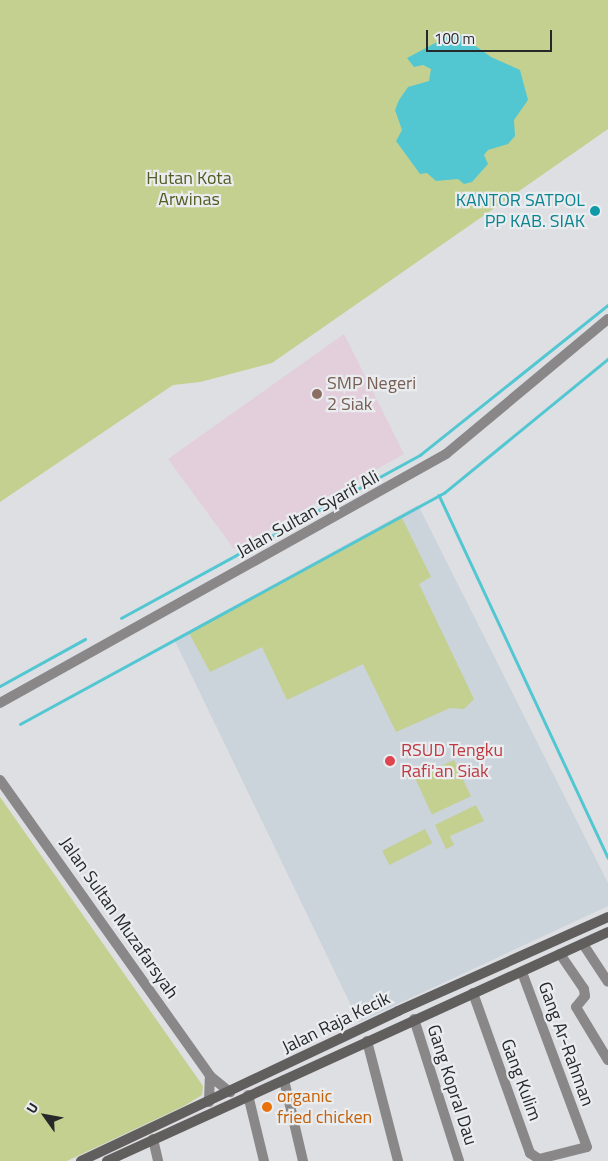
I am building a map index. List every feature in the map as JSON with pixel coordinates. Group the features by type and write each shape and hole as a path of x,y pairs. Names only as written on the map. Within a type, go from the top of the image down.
{"main road":[{"name":"Jalan Raja Kecik","path":"81,1161 398,1011 608,917"},
{"name":"Jalan Raja Kecik","path":"107,1161 414,1019 608,932"},
{"path":"126,1140 131,1150"}],"street":[{"name":"Jalan Sultan Syarif Ali","path":"0,703 446,454 608,319"},
{"name":"Jalan Sultan Muzafarsyah","path":"0,780 210,1076 230,1092"},
{"path":"596,937 608,940"},
{"path":"583,944 608,982"},
{"path":"560,954 584,988 585,996 576,1006 608,1060"},
{"name":"Gang Ar-Rahman","path":"522,972 587,1147 554,1159"},
{"name":"Gang Kulim","path":"473,993 530,1154 539,1158 554,1159"},
{"name":"Gang Kopral Dau","path":"414,1019 459,1161"},
{"path":"367,1041 398,1161"},
{"path":"209,1102 210,1076"},
{"path":"284,1080 304,1161"},
{"path":"248,1095 264,1161"},
{"path":"153,1139 158,1161"}],"shaded area":[{"name":"SMP Negeri 2 Siak","path":"344,334 404,454 234,549 168,459"},
{"name":"RSUD Tengku Rafi'an Siak","path":"418,505 608,883 608,906 359,1022 174,639"}],"green space":[{"name":"Hutan Kota Arwinas","path":"0,0 608,0 608,129 272,363 200,382 173,385 0,502"},
{"path":"401,516 431,577 419,584 474,699 464,709 450,708 396,732 363,664 287,700 262,647 210,672 189,633"},
{"path":"454,760 471,796 432,814 415,778"},
{"path":"0,797 203,1086 202,1095 184,1106 67,1161 0,1161"},
{"path":"476,805 484,821 450,836 454,845 446,849 435,825"},
{"path":"425,829 432,843 389,865 382,851"}],"water":[{"path":"456,32 491,57 520,70 528,100 514,120 515,136 508,144 488,150 484,155 488,164 472,182 464,184 458,179 436,181 427,173 420,174 396,141 402,130 395,110 399,100 408,87 429,81 431,69 423,65 414,67 407,58"}],"waterway":[{"path":"121,618 420,455 608,305"},
{"path":"20,724 444,493 608,359"},
{"path":"439,495 608,858"},
{"path":"0,686 85,639"}],"place":[{"name":"KANTOR SATPOL PP KAB. SIAK","path":"595,211"},
{"name":"SMP Negeri 2 Siak","path":"317,394"},
{"name":"RSUD Tengku Rafi'an Siak","path":"390,761"},
{"name":"organic fried chicken","path":"267,1107"}]}
